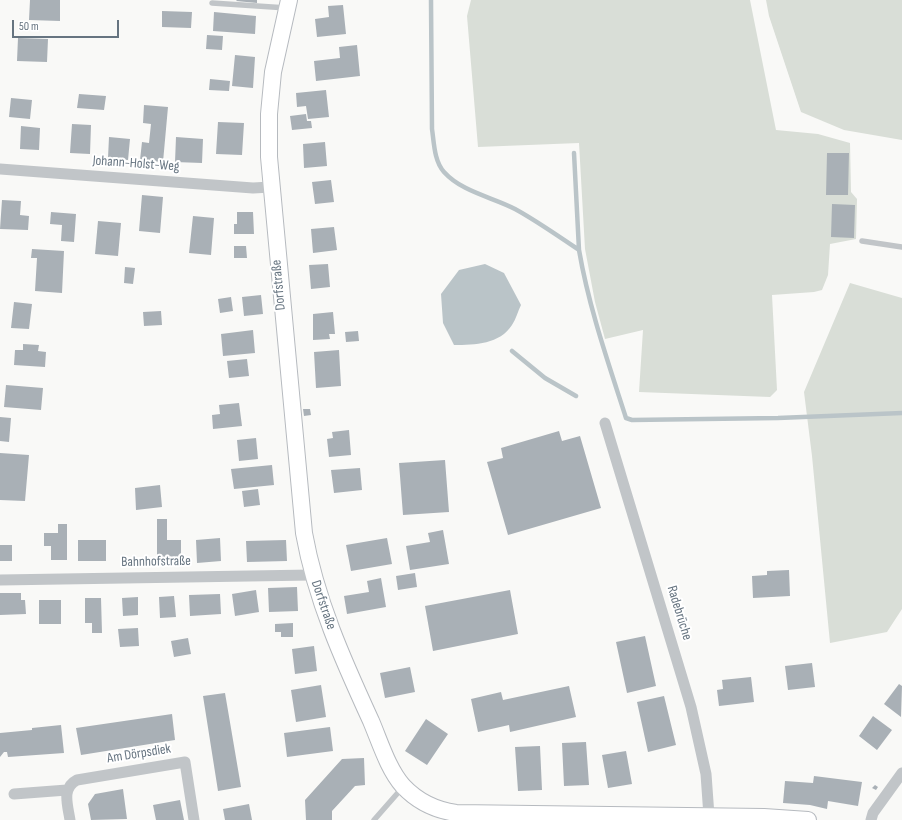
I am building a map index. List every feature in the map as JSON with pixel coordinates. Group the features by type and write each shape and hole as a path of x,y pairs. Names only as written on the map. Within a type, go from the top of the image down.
{"street":[{"name":"Dorfstraße","path":"288,4 273,72 269,114 271,188 300,507 312,575 339,650 384,751 404,787 427,805 440,811 475,817 764,816 808,820"},
{"name":"Johann-Holst-Weg","path":"0,169 253,188 271,188"},
{"name":"Radebrüche","path":"605,423 691,707 706,774 709,816"},
{"name":"Bahnhofstraße","path":"0,580 312,575"},
{"name":"Am Dörpsdiek","path":"67,790 71,783 86,778 185,762 194,820"},
{"path":"871,820 902,773"},
{"path":"14,794 67,790 70,820"}],"lane":[{"path":"212,3 288,4"},
{"path":"862,241 902,247"},
{"path":"374,820 404,787"}],"shaded area":[{"path":"471,0 750,0 776,130 818,134 850,143 851,192 857,199 856,239 830,244 828,275 822,290 772,295 777,390 770,397 639,392 643,330 605,339 595,302 585,249 579,143 478,147 467,16"},
{"path":"766,0 902,0 902,140 844,130 801,112 769,16"},
{"path":"485,264 504,273 521,305 512,325 501,336 494,340 478,344 454,345 443,323 441,294 459,270"},
{"path":"850,283 902,298 902,609 887,632 830,643 812,456 804,392"}],"building":[{"path":"30,0 60,0 60,21 29,20"},
{"path":"257,0 257,3 236,1"},
{"path":"343,5 346,34 317,37 315,19 329,17 328,6"},
{"path":"162,11 192,12 191,28 162,27"},
{"path":"214,12 256,16 255,34 213,31"},
{"path":"207,35 223,36 222,50 206,49"},
{"path":"18,38 48,39 47,62 17,61"},
{"path":"357,45 360,76 316,81 314,61 340,58 339,47"},
{"path":"235,55 255,57 253,88 232,86"},
{"path":"210,79 230,81 229,91 209,90"},
{"path":"326,90 329,117 308,119 306,106 297,107 296,93"},
{"path":"79,94 106,96 104,110 77,108"},
{"path":"11,98 32,100 30,119 9,117"},
{"path":"144,105 168,107 163,162 140,160 142,142 149,143 151,124 143,123"},
{"path":"306,114 307,121 311,121 312,128 292,130 290,116"},
{"path":"218,122 244,123 242,155 216,154"},
{"path":"72,124 91,125 90,154 70,153"},
{"path":"21,126 40,128 39,150 20,149"},
{"path":"109,137 130,139 128,160 108,158"},
{"path":"176,137 203,139 202,163 175,162"},
{"path":"325,142 327,166 304,168 303,144"},
{"path":"827,153 849,153 848,195 826,195"},
{"path":"331,180 334,202 315,204 312,182"},
{"path":"142,195 163,197 160,233 139,231"},
{"path":"2,200 21,201 20,215 29,216 28,230 0,229"},
{"path":"832,204 855,205 854,238 831,237"},
{"path":"51,212 76,214 74,242 61,241 62,225 50,224"},
{"path":"237,212 253,212 254,234 234,234 234,224 237,224"},
{"path":"193,216 214,218 211,255 189,253"},
{"path":"98,221 121,223 118,256 95,254"},
{"path":"334,227 337,250 313,253 311,229"},
{"path":"234,246 246,246 247,258 234,258"},
{"path":"32,249 64,251 62,293 35,291 37,258 31,258"},
{"path":"328,264 330,287 311,289 309,265"},
{"path":"125,267 135,268 133,284 124,283"},
{"path":"261,295 263,314 244,316 242,297"},
{"path":"231,297 233,311 220,313 218,299"},
{"path":"14,302 32,304 29,329 11,328"},
{"path":"161,311 162,325 144,326 143,312"},
{"path":"333,312 335,334 329,334 330,339 313,340 313,314"},
{"path":"253,330 255,353 223,356 221,334"},
{"path":"358,331 359,341 346,342 345,332"},
{"path":"23,344 39,345 38,351 46,352 45,367 14,365 15,350 23,350"},
{"path":"339,350 341,386 316,388 314,352"},
{"path":"247,359 249,376 229,378 227,361"},
{"path":"6,385 43,388 41,410 4,407"},
{"path":"239,403 242,426 213,429 212,415 220,414 219,405"},
{"path":"303,409 310,409 311,415 304,416"},
{"path":"0,417 11,418 9,442 0,441"},
{"path":"349,430 351,455 329,457 327,439 333,438 332,432"},
{"path":"559,431 562,441 580,436 601,508 508,535 487,462 503,458 501,448"},
{"path":"256,438 258,459 239,461 237,440"},
{"path":"0,453 29,455 25,501 0,500"},
{"path":"445,460 449,512 403,515 399,463"},
{"path":"272,465 274,485 234,489 231,469"},
{"path":"360,468 362,490 334,493 331,470"},
{"path":"160,485 162,507 136,510 135,488"},
{"path":"258,489 260,505 244,507 242,491"},
{"path":"157,519 167,519 167,540 181,540 181,560 157,560"},
{"path":"58,524 67,524 67,560 51,560 51,546 44,546 44,533 58,533"},
{"path":"443,530 449,564 410,570 406,546 430,542 428,533"},
{"path":"220,538 221,561 197,563 196,540"},
{"path":"387,538 392,564 351,571 346,545"},
{"path":"78,540 106,540 106,561 78,561"},
{"path":"286,540 287,561 247,562 246,541"},
{"path":"0,545 12,545 12,561 0,561"},
{"path":"789,570 790,596 753,598 752,576 767,575 767,571"},
{"path":"415,573 417,587 398,590 396,576"},
{"path":"381,578 386,607 347,614 344,596 369,592 367,581"},
{"path":"297,587 298,611 269,612 268,588"},
{"path":"256,590 259,612 235,616 232,594"},
{"path":"510,590 518,634 433,651 425,606"},
{"path":"0,593 21,593 21,600 25,600 26,614 0,615"},
{"path":"220,594 221,614 190,616 189,595"},
{"path":"174,596 176,617 160,618 159,597"},
{"path":"138,597 138,615 123,616 122,598"},
{"path":"85,598 101,598 102,633 92,633 92,623 85,623"},
{"path":"39,600 61,600 61,624 39,624"},
{"path":"293,623 293,637 281,637 281,632 275,632 275,624"},
{"path":"138,628 139,646 120,647 118,629"},
{"path":"645,636 656,686 627,693 616,642"},
{"path":"188,638 191,654 174,657 171,641"},
{"path":"314,646 317,671 295,674 292,649"},
{"path":"812,663 815,687 788,690 785,666"},
{"path":"410,667 415,692 385,698 380,673"},
{"path":"751,677 754,702 719,706 717,690 723,689 722,680"},
{"path":"899,684 902,686 901,717 884,704"},
{"path":"321,685 326,717 296,722 291,690"},
{"path":"569,686 576,717 510,732 509,725 478,732 471,699 501,692 503,700"},
{"path":"225,693 241,787 218,791 203,696"},
{"path":"664,696 676,745 648,752 637,702"},
{"path":"172,714 175,740 81,755 76,728"},
{"path":"873,716 892,730 877,750 859,736"},
{"path":"426,719 448,734 427,765 405,751"},
{"path":"61,725 64,753 8,757 7,752 4,752 0,757 0,733"},
{"path":"330,727 333,751 287,757 284,733"},
{"path":"586,742 589,785 564,786 562,743"},
{"path":"540,746 542,790 518,791 515,747"},
{"path":"626,751 632,784 608,788 602,755"},
{"path":"364,758 365,785 355,786 332,811 332,820 306,820 305,800 342,759"},
{"path":"814,776 862,782 858,806 828,801 827,809 810,805 783,803 785,781 813,783"},
{"path":"875,785 878,787 876,790 872,788"},
{"path":"123,789 127,819 91,820 88,804 95,794"},
{"path":"180,800 184,820 156,820 153,805"},
{"path":"249,804 252,820 225,820 223,809"}],"waterway":[{"path":"431,0 432,129 438,162 444,172 459,185 515,209 579,250 588,293 626,418 632,420 778,418 902,413"},
{"path":"574,153 579,250"},
{"path":"512,351 545,378 576,396"}]}
